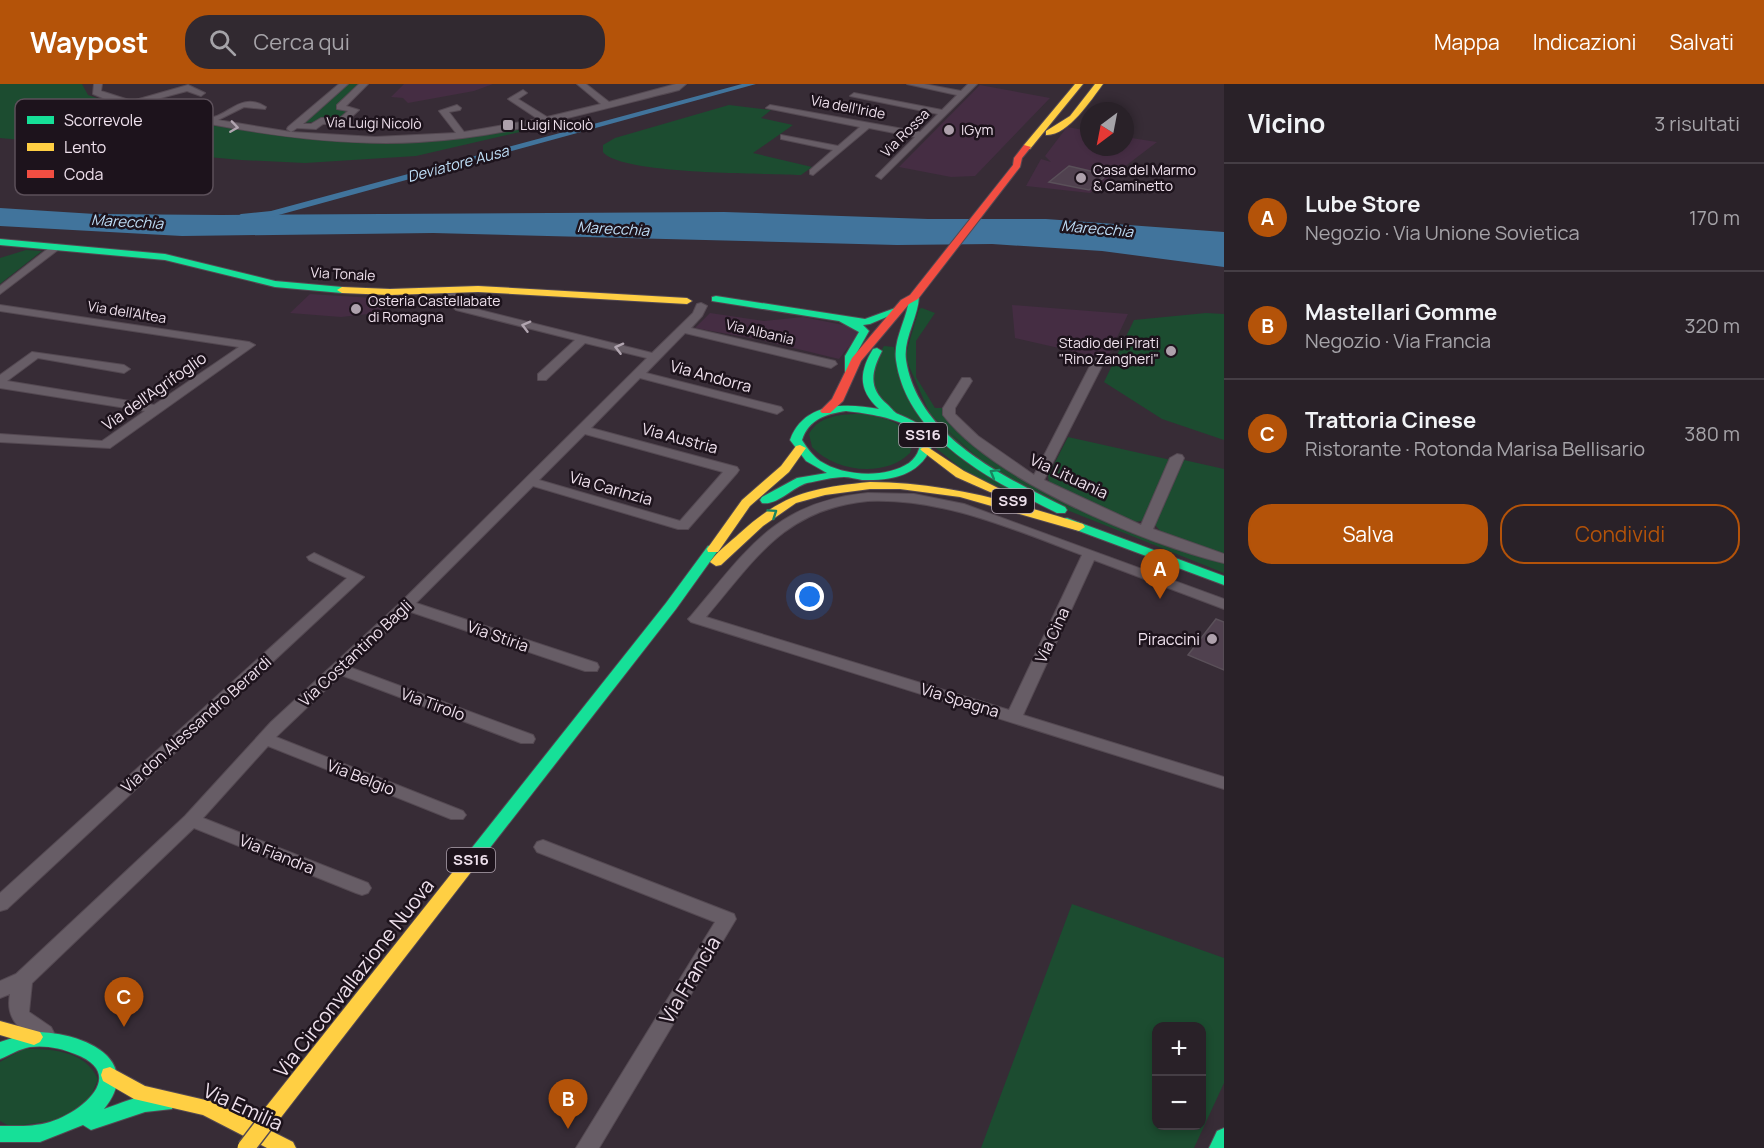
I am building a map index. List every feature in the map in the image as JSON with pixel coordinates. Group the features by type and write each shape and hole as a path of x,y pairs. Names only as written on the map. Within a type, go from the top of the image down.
{"main road":[{"path":"1068,84 1040,118 1044,132 1073,118 1099,84"},
{"name":"SS16","path":"1044,132 1079,84"},
{"name":"SS16","path":"914,301 898,310 856,360 837,401 826,411 801,425 796,440 800,448 821,466 850,474 897,472 916,463 926,450 926,442 917,428 890,413 867,393 865,372 895,323 914,301 1017,165 1018,159 1089,84"},
{"name":"Via Tonale","path":"0,242 165,257 275,284 308,289 390,292 448,290 554,292 694,303"},
{"name":"Via Tonale","path":"694,303 689,295 700,292 709,293 716,299 832,318"},
{"path":"914,301 902,340 901,357 912,392 920,405 956,445 988,470 1081,524"},
{"path":"832,318 872,321 898,310"},
{"path":"832,318 857,325 864,331 850,354 847,364 850,373"},
{"name":"SS16","path":"826,411 862,408 890,413"},
{"name":"Via Circonvallazione Nuova","path":"246,1148 671,606 746,503 785,469 800,448"},
{"name":"SS9","path":"926,450 960,474 1224,581"},
{"name":"SS9","path":"897,472 932,475 959,482 1081,524"},
{"name":"Via Circonvallazione Nuova","path":"671,606 712,565 729,539 758,506 780,489 803,479 850,474"},
{"path":"712,565 758,523 789,503 843,487 874,483 914,484 971,494 1081,524"},
{"path":"0,1028 13,1034 49,1039"},
{"path":"0,1051 22,1041 49,1039"},
{"name":"Via Emilia","path":"49,1039 93,1053 104,1063 110,1075 125,1086 141,1093 207,1108 286,1148"},
{"path":"1,1135 35,1143 54,1142 70,1137 91,1122 103,1107 110,1091 110,1075"},
{"name":"Via Emilia","path":"91,1122 145,1104 184,1102"},
{"path":"1,1135 12,1148"},
{"path":"1219,1148 1224,1137"}],"street":[{"path":"286,133 343,84"},
{"path":"294,126 313,127 321,121 342,122 355,110 340,107 364,84"},
{"path":"581,84 606,105"},
{"name":"Via Luigi Nicolò","path":"213,124 286,133 371,139 462,135 606,105 676,88 682,84"},
{"path":"911,84 963,94"},
{"name":"Via Rossa","path":"881,176 973,84"},
{"name":"Via Luigi Nicolò","path":"97,88 120,99"},
{"path":"149,99 188,88 201,93"},
{"path":"523,93 513,99 544,119"},
{"path":"854,96 944,113"},
{"path":"213,119 243,104 262,107"},
{"name":"Via Luigi Nicolò","path":"457,108 443,111 462,135"},
{"name":"Via dell'Iride","path":"770,108 921,135"},
{"path":"813,172 868,125"},
{"path":"784,137 839,149"},
{"path":"0,291 58,246"},
{"path":"448,290 455,304 460,308 655,357"},
{"name":"Via Costantino Bagli","path":"0,990 23,980 191,820 265,739 406,605 698,314 694,303"},
{"name":"Via dell'Altea","path":"0,309 249,345"},
{"name":"Via Albania","path":"682,329 831,364"},
{"path":"542,377 583,339"},
{"name":"Via dell'Agrifoglio","path":"0,438 105,445 249,345"},
{"path":"0,383 36,354 124,369"},
{"path":"1036,481 1042,474 1099,360"},
{"name":"Via Andorra","path":"637,374 777,410"},
{"name":"Via Lituania","path":"966,381 949,408 949,415 974,440 1018,472 1143,530 1224,559"},
{"path":"0,383 155,409"},
{"name":"Via Austria","path":"582,429 732,470 683,526"},
{"path":"1143,530 1148,526 1177,458"},
{"name":"Via Carinzia","path":"530,481 683,526"},
{"name":"Via Spagna","path":"1090,553 948,504 914,498 854,499 825,506 795,518 752,554 696,619 1224,783"},
{"path":"1090,553 1224,604"},
{"name":"Via Cina","path":"1014,716 1090,553"},
{"name":"Via don Alessandro Berardi","path":"0,904 357,577 314,557"},
{"name":"Via Stiria","path":"406,605 591,667"},
{"name":"Via Tirolo","path":"339,669 527,739"},
{"name":"Via Belgio","path":"265,739 457,815"},
{"name":"Via Fiandra","path":"191,820 362,888"},
{"name":"Via Francia","path":"543,847 727,919 587,1148"},
{"path":"23,980 17,1011 22,1020 49,1039"}],"shaded area":[{"path":"404,84 493,84 474,91 408,103 403,98 391,97"},
{"path":"980,85 1050,98 975,176 951,177 899,167"},
{"path":"1067,127 1080,129 1080,156 1134,156 1134,138 1157,142 1090,193 1026,186 1041,159 1051,162 1045,156"},
{"path":"310,294 390,299 392,301 377,313 341,317 290,313"},
{"path":"1012,305 1128,314 1107,359 1015,338"},
{"path":"710,313 764,321 803,317 848,326 857,332 857,336 839,359 761,340 695,328"}],"green space":[{"path":"0,84 82,84 88,95 99,99 15,99 15,139 0,138"},
{"path":"347,84 360,84 336,107 349,110 337,120 303,123"},
{"path":"729,105 771,110 761,118 793,125 753,153 812,167 801,175 664,169 615,160 603,152 603,145 615,138"},
{"path":"538,125 542,127 416,156 305,163 213,157 213,126 319,139 474,136"},
{"path":"26,250 42,251 0,284 0,258"},
{"path":"919,309 935,313 916,341 916,377 935,408 944,408 944,416 982,450 1206,557 1224,563 1224,573 1057,506 992,471 930,414 905,357"},
{"name":"Stadio dei Pirati \"Rino Zangheri\"","path":"1206,313 1224,314 1224,440 1162,419 1104,382 1134,320"},
{"path":"884,346 894,347 905,391 1012,491 973,478 879,402 870,369"},
{"path":"862,414 892,421 904,429 913,442 910,453 900,461 887,466 860,469 834,462 812,447 809,434 825,419 840,415"},
{"path":"1068,437 1171,460 1142,521 1134,522 1049,483 1048,476"},
{"path":"1184,460 1224,469 1224,556 1162,533 1155,525"},
{"path":"1072,904 1224,958 1224,1083 1206,1122 1206,1022 1152,1022 1152,1130 1202,1130 1194,1148 981,1148"},
{"path":"23,1049 66,1053 85,1062 92,1069 98,1079 83,1116 11,1127 0,1121 0,1062"}],"water":[{"name":"Marecchia","path":"0,208 95,214 724,212 928,219 1046,219 1224,232 1224,267 1102,251 992,244 897,245 433,233 182,236 0,226"}],"building":[{"name":"Casa del Marmo & Caminetto","path":"1069,166 1107,175 1089,190 1049,182"},
{"name":"Piraccini","path":"1216,619 1224,622 1224,670 1188,655"}],"waterway":[{"name":"Deviatore Ausa","path":"241,217 271,214 752,84"}],"traffic: fast":[{"path":"0,242 165,257 275,284 342,290"},
{"path":"914,297 912,313 902,344 901,360 909,387 922,412 962,452 986,469 1061,510"},
{"path":"716,299 866,322 898,310"},
{"path":"844,321 857,325 864,331 850,356 850,373"},
{"path":"877,351 868,370 867,384 874,398 889,412"},
{"path":"846,408 885,414 914,425 923,433 927,443 923,455 915,464 890,475 845,474 817,464 796,440 799,432 803,425 815,416 846,408"},
{"path":"766,500 801,481 840,474"},
{"path":"1067,522 1224,581"},
{"path":"469,863 671,606 713,549"},
{"path":"0,1051 31,1040 62,1042 94,1054 107,1069 108,1083 104,1095 95,1106 69,1124 40,1133 0,1134"},
{"path":"91,1122 145,1104 165,1103"},
{"path":"1219,1148 1224,1137"}],"traffic: slow":[{"path":"1027,147 1079,84"},
{"path":"1049,133 1073,118 1099,84"},
{"path":"342,290 390,292 478,289 687,301"},
{"path":"713,549 746,503 785,469 800,448"},
{"path":"926,449 960,474 994,489"},
{"path":"716,562 758,524 792,501 819,492 870,486 931,488 960,493 1079,527"},
{"path":"272,1114 469,863"},
{"path":"0,1028 34,1037"},
{"path":"110,1075 141,1093 207,1108 286,1148"},
{"path":"246,1148 272,1114"}],"traffic: jam":[{"path":"826,411 837,401 856,360 905,302 914,297 1017,165 1018,158 1027,147"}],"place":[{"name":"Luigi Nicolò","path":"508,125"},
{"name":"IGym","path":"949,130"},
{"name":"Casa del Marmo & Caminetto","path":"1081,178"},
{"name":"Osteria Castellabate di Romagna","path":"356,309"},
{"name":"Stadio dei Pirati \"Rino Zangheri\"","path":"1171,351"},
{"name":"Lube Store","path":"1160,599"},
{"name":"Piraccini","path":"1212,639"},
{"name":"Trattoria Cinese","path":"124,1027"},
{"name":"Mastellari Gomme","path":"568,1129"}]}
